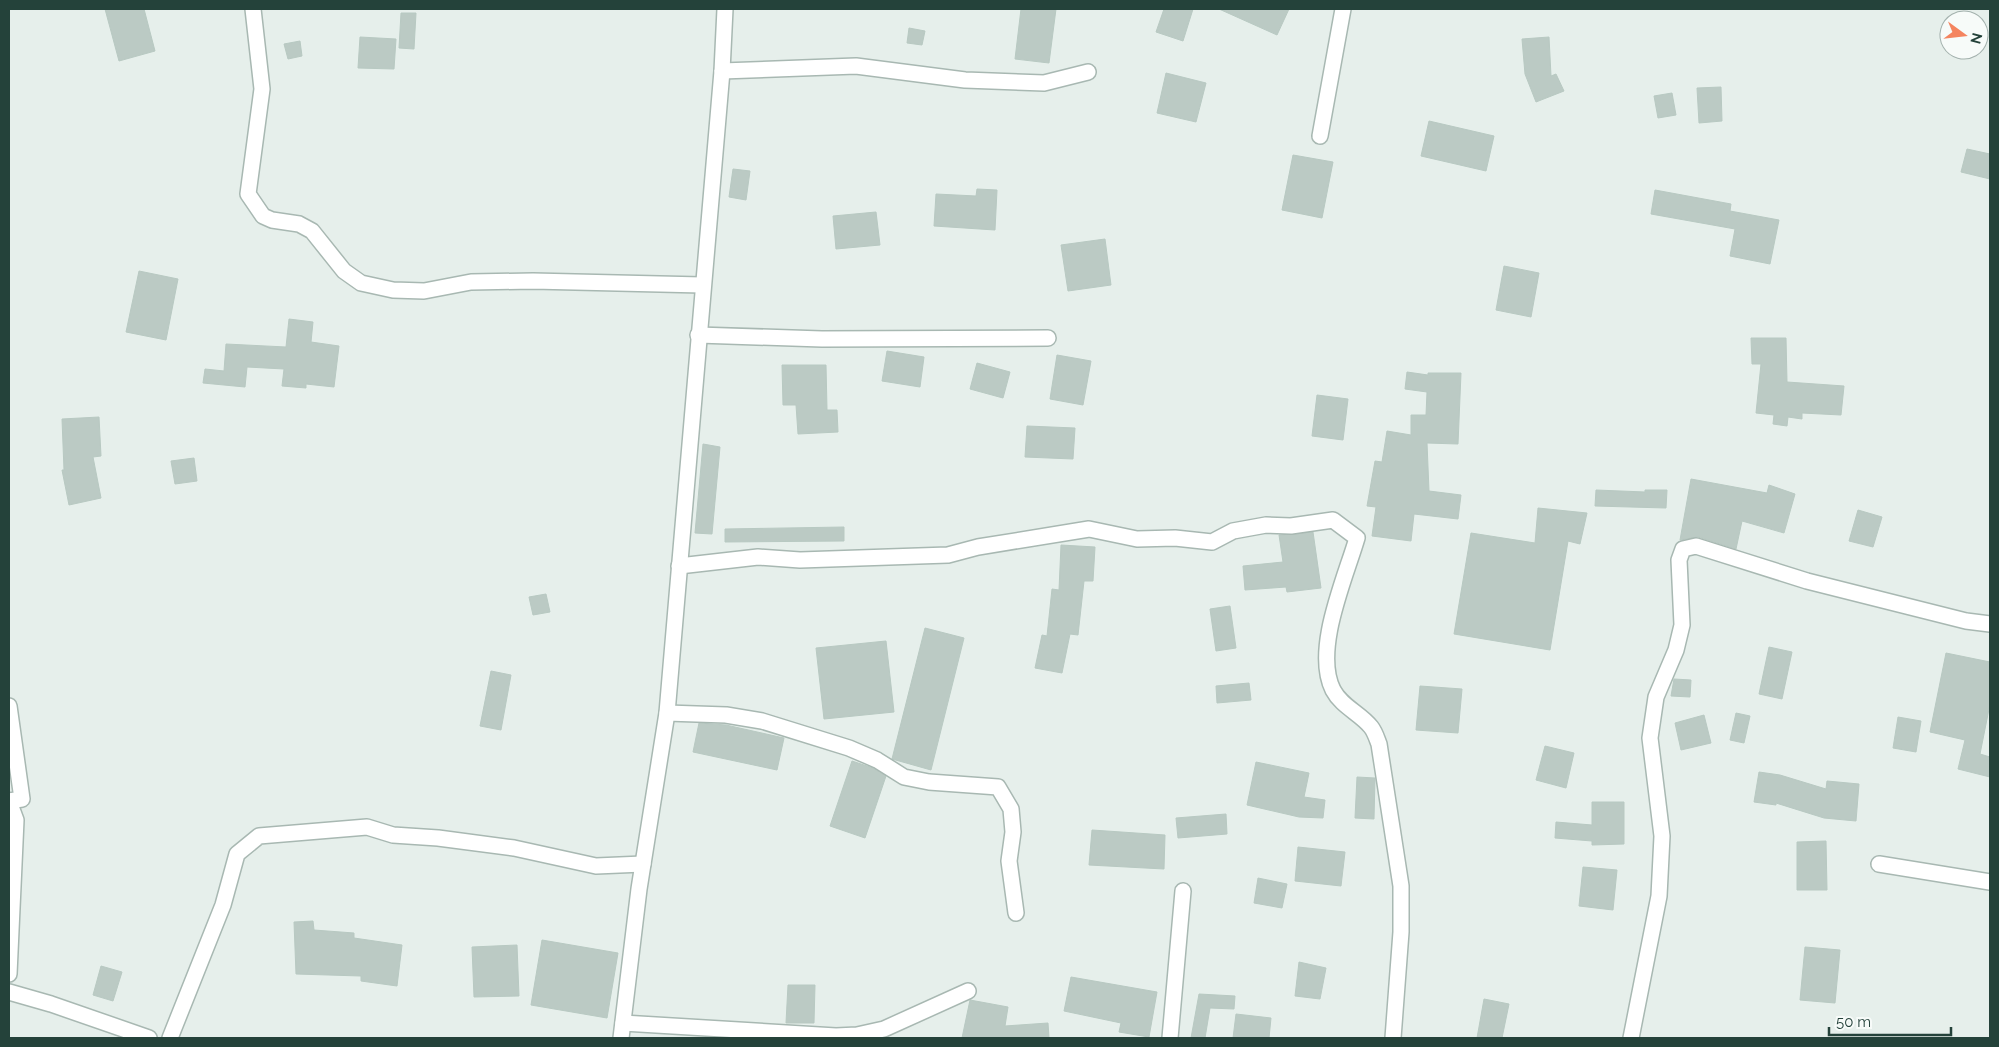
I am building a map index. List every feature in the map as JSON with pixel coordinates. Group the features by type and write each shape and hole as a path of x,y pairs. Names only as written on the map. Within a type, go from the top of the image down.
{"street":[{"path":"253,9 262,89 248,194 263,216 272,220 299,224 312,231 344,271 361,283 393,290 424,291 480,282 702,286"},
{"path":"725,9 722,71 702,286 667,713 643,864 622,1031 857,1035 884,1029 968,992"},
{"path":"1320,136 1343,9"},
{"path":"722,71 856,66 965,80 1044,82 1088,72"},
{"path":"698,335 839,339 1048,338"},
{"path":"679,566 758,557 800,560 948,555 978,547 1089,529 1137,539 1175,538 1212,542 1233,531 1266,525 1292,526 1333,520 1357,538 1329,632 1326,665 1333,689 1346,706 1371,727 1379,744 1401,886 1401,932 1393,1038"},
{"path":"1631,1038 1649,952 1658,896 1662,836 1650,738 1656,697 1676,650 1682,625 1679,560 1683,549 1696,546 1807,581 1966,621 1990,624"},
{"path":"9,706 22,799 9,801 16,820 9,974"},
{"path":"667,713 726,715 762,721 809,733 849,748 876,760 904,777 929,782 998,787 1011,808 1013,832 1009,861 1016,913"},
{"path":"170,1038 223,905 237,854 259,836 367,827 393,834 514,848 596,866 643,864"},
{"path":"1879,864 1990,882"},
{"path":"1170,1038 1183,891"},
{"path":"9,992 51,1004 149,1038"}],"building":[{"path":"105,9 144,9 155,51 119,61"},
{"path":"1021,9 1056,9 1049,63 1015,59"},
{"path":"1164,9 1193,9 1183,41 1156,32"},
{"path":"1219,9 1289,9 1277,35"},
{"path":"401,13 416,13 414,49 399,48"},
{"path":"909,28 925,31 922,45 907,43"},
{"path":"360,37 396,39 394,69 358,68"},
{"path":"1549,37 1551,76 1556,74 1564,91 1536,102 1525,74 1522,39"},
{"path":"300,41 302,56 288,59 284,44"},
{"path":"1166,73 1206,83 1196,122 1157,113"},
{"path":"1721,87 1722,121 1699,123 1697,88"},
{"path":"1672,93 1676,115 1658,118 1654,96"},
{"path":"1429,121 1494,136 1486,171 1421,156"},
{"path":"1967,149 1990,154 1990,179 1961,172"},
{"path":"1293,155 1333,162 1322,218 1282,210"},
{"path":"733,169 750,171 746,200 729,197"},
{"path":"977,189 997,190 995,230 934,226 936,194 976,196"},
{"path":"1655,190 1731,204 1730,211 1779,220 1770,264 1730,256 1735,229 1651,214"},
{"path":"876,212 880,245 836,249 833,216"},
{"path":"1105,239 1111,285 1068,291 1061,245"},
{"path":"1504,266 1539,273 1531,317 1496,310"},
{"path":"139,271 178,279 166,340 126,332"},
{"path":"289,319 313,322 311,342 339,346 334,387 306,384 306,388 282,386 284,369 247,367 245,387 203,383 205,369 224,371 226,344 286,347"},
{"path":"1751,338 1786,338 1787,382 1844,386 1841,415 1802,413 1802,419 1788,417 1787,426 1773,424 1774,415 1756,413 1761,364 1752,364"},
{"path":"887,351 924,357 920,387 882,381"},
{"path":"1057,355 1091,361 1083,405 1050,399"},
{"path":"977,363 1010,372 1003,398 970,389"},
{"path":"782,365 826,365 827,410 837,410 838,432 798,434 796,405 783,405"},
{"path":"1407,372 1428,375 1428,373 1461,373 1458,444 1427,443 1429,491 1461,495 1458,519 1414,514 1411,541 1372,536 1376,507 1367,506 1375,461 1382,462 1387,431 1411,435 1411,415 1426,415 1427,392 1405,389"},
{"path":"1317,395 1348,399 1343,440 1312,436"},
{"path":"99,417 101,456 93,457 101,498 69,505 62,470 64,470 62,419"},
{"path":"1027,426 1075,428 1073,459 1025,457"},
{"path":"703,444 720,447 712,534 695,533"},
{"path":"194,458 197,481 175,484 171,461"},
{"path":"1691,479 1767,493 1769,485 1795,494 1784,533 1742,521 1736,549 1698,537 1680,540"},
{"path":"1596,490 1645,492 1645,490 1667,490 1666,508 1595,506"},
{"path":"1538,508 1587,513 1580,544 1568,541 1550,650 1454,634 1471,533 1535,543"},
{"path":"1858,510 1882,517 1873,547 1849,541"},
{"path":"844,527 844,541 725,542 725,529"},
{"path":"1313,532 1321,588 1287,592 1286,587 1245,590 1243,566 1283,562 1279,535"},
{"path":"1061,545 1095,547 1093,581 1084,581 1078,635 1070,634 1062,673 1035,668 1042,635 1047,636 1052,589 1059,590"},
{"path":"546,594 550,612 533,615 529,597"},
{"path":"1230,606 1236,648 1216,651 1210,609"},
{"path":"925,628 964,638 931,770 892,759"},
{"path":"886,641 894,712 824,719 816,648"},
{"path":"1769,647 1792,652 1782,699 1759,694"},
{"path":"1946,653 1990,662 1990,704 1980,754 1990,757 1990,777 1958,769 1965,740 1930,732"},
{"path":"491,671 511,675 501,730 480,726"},
{"path":"1674,679 1691,680 1690,697 1671,696"},
{"path":"1249,683 1251,700 1217,703 1216,686"},
{"path":"1420,686 1462,689 1458,733 1416,730"},
{"path":"1736,713 1750,716 1744,743 1730,740"},
{"path":"1704,715 1711,743 1681,750 1675,723"},
{"path":"1898,717 1921,721 1916,752 1893,748"},
{"path":"699,723 726,725 784,738 777,770 693,752"},
{"path":"1545,746 1574,753 1566,788 1536,780"},
{"path":"852,761 873,768 886,776 865,838 830,826"},
{"path":"1256,762 1309,773 1304,797 1325,800 1323,818 1299,817 1247,805"},
{"path":"1759,772 1780,775 1826,789 1827,781 1859,784 1856,821 1824,818 1776,803 1776,805 1754,802"},
{"path":"1357,777 1375,778 1374,819 1355,818"},
{"path":"1592,802 1624,802 1624,844 1592,845 1592,841 1555,838 1556,822 1592,825"},
{"path":"1226,814 1227,834 1178,838 1176,818"},
{"path":"1092,830 1165,835 1164,869 1089,865"},
{"path":"1826,841 1827,890 1797,890 1797,842"},
{"path":"1298,847 1345,852 1341,886 1295,881"},
{"path":"1583,867 1617,870 1613,910 1579,906"},
{"path":"1258,878 1287,884 1282,908 1254,903"},
{"path":"313,921 314,930 354,933 354,938 402,945 397,986 361,981 361,976 296,974 294,922"},
{"path":"542,940 618,953 607,1018 531,1005"},
{"path":"517,945 519,996 474,997 472,947"},
{"path":"1805,947 1840,950 1835,1003 1800,1000"},
{"path":"1299,962 1326,968 1320,999 1295,996"},
{"path":"101,966 122,972 113,1001 93,995"},
{"path":"1071,977 1157,992 1149,1037 1119,1032 1121,1023 1064,1011"},
{"path":"788,985 815,985 814,1023 786,1023"},
{"path":"1199,994 1235,996 1234,1009 1210,1008 1205,1038 1191,1038"},
{"path":"1484,999 1509,1004 1502,1038 1477,1038"},
{"path":"970,1000 1008,1007 1005,1026 1048,1023 1049,1038 962,1038"},
{"path":"1236,1014 1271,1018 1269,1038 1233,1038"}]}
